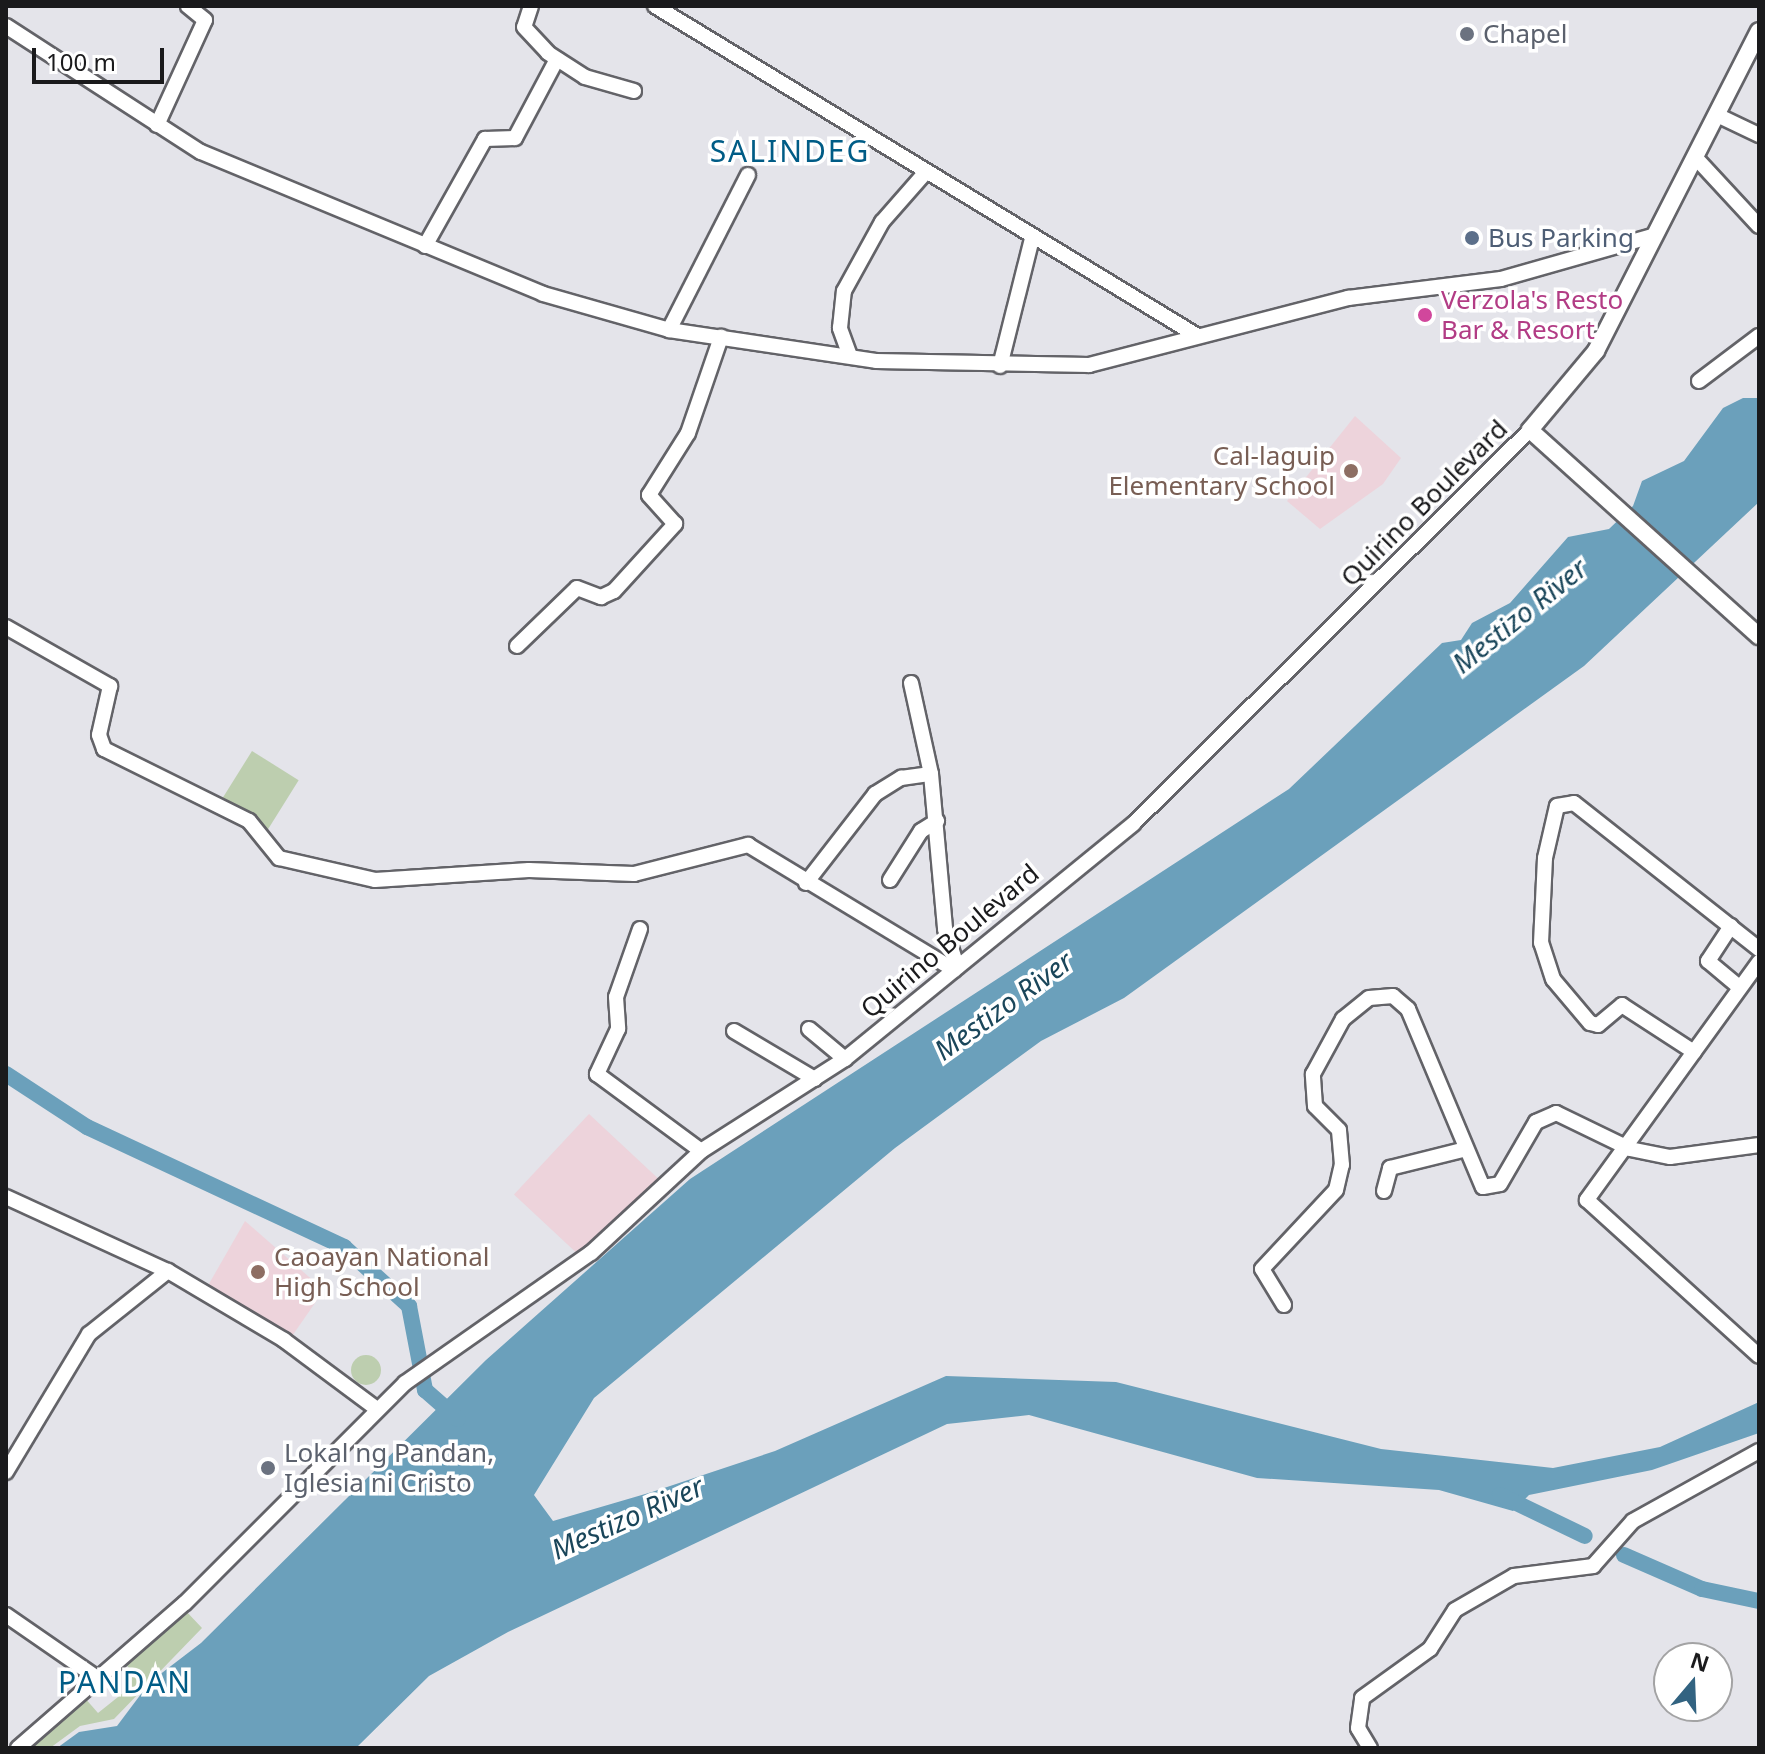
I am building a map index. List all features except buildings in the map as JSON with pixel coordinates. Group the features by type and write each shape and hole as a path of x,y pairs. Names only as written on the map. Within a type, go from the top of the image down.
{"main road":[{"name":"Quirino Boulevard","path":"1530,430 1596,351 1759,31"},
{"path":"1530,430 1704,590 1759,636"}],"street":[{"path":"157,125 205,20 188,6"},
{"path":"531,6 524,27 557,59 585,77 634,91"},
{"path":"655,6 1032,239 1196,335"},
{"path":"6,26 157,125 242,172 543,294 669,330 850,356 1000,366 1089,365 1348,298 1461,287 1655,235"},
{"path":"425,246 485,139 515,138 557,59"},
{"path":"1717,115 1759,135"},
{"path":"1695,157 1759,226"},
{"path":"850,356 840,328 849,276 882,222 925,173"},
{"path":"669,330 748,175"},
{"path":"1000,366 1032,239"},
{"path":"1699,381 1759,336"},
{"path":"517,646 577,588 601,597 614,591 675,524 649,495 688,433 721,337"},
{"name":"Quirino Boulevard","path":"18,1748 96,1677 185,1603 405,1383 591,1253 701,1151 845,1059 1182,781 1530,430"},
{"path":"6,627 110,686 99,735 104,749 249,821 279,858 327,874 375,880 529,870 634,874 748,845 806,883 956,968"},
{"path":"911,683 931,774 945,929 956,968"},
{"path":"806,883 875,794 901,778 931,774"},
{"path":"1694,1052 1622,1005 1598,1025 1590,1023 1553,979 1541,943 1545,858 1557,806 1574,803 1759,949"},
{"path":"890,880 921,831 937,821"},
{"path":"1731,926 1708,961 1739,987"},
{"path":"640,929 616,997 618,1029 597,1074 701,1151"},
{"path":"1756,973 1739,987 1625,1154 1587,1200 1759,1356"},
{"path":"1284,1305 1262,1269 1336,1190 1343,1138 1315,1106 1313,1074 1354,1007 1386,995 1408,1009 1462,1150 1489,1189 1500,1184 1528,1133 1547,1115 1575,1116 1625,1154 1697,1157 1759,1145"},
{"path":"809,1029 845,1059"},
{"path":"734,1031 815,1079"},
{"path":"1384,1191 1390,1168 1462,1150"},
{"path":"6,1197 168,1271 284,1340 377,1409"},
{"path":"6,1472 89,1334 168,1271"},
{"path":"1370,1748 1358,1728 1362,1698 1430,1649 1455,1610 1514,1576 1593,1566 1633,1521 1759,1451"},
{"path":"6,1615 96,1677"}],"shaded area":[{"name":"Cal-laguip Elementary School","path":"1355,416 1401,458 1383,484 1320,529 1287,501"},
{"path":"589,1114 659,1179 584,1260 514,1194"},
{"name":"Caoayan National High School","path":"245,1221 324,1290 290,1339 206,1289"}],"green space":[{"path":"252,751 299,780 267,830 221,801"},
{"path":"366,1355 377,1359 381,1370 377,1381 366,1385 355,1381 351,1370 355,1359"},
{"path":"185,1610 202,1628 114,1719 80,1726 50,1748 27,1748 84,1697 98,1713 128,1689 133,1673 123,1661"}],"water":[{"path":"1743,398 1759,398 1759,502 1584,666 1124,998 1041,1041 895,1148 594,1398 534,1495 553,1521 775,1451 946,1376 1116,1382 1381,1449 1553,1468 1660,1447 1759,1402 1759,1433 1652,1470 1529,1495 1513,1511 1439,1490 1257,1478 1029,1415 947,1424 508,1632 429,1676 356,1748 57,1748 79,1732 117,1726 150,1682 201,1643 486,1360 690,1179 1289,789 1442,643 1461,640 1472,623 1510,603 1568,537 1609,529 1633,506 1642,481 1684,461 1723,408"}],"waterway":[{"path":"6,1074 87,1127 344,1247 409,1306 425,1390 458,1419"},
{"name":"Mestizo River","path":"1500,1495 1585,1536"},
{"name":"Mestizo River","path":"1624,1555 1702,1589 1759,1601"}],"place":[{"name":"Chapel","path":"1467,34"},
{"name":"Bus Parking","path":"1472,238"},
{"name":"Verzola's Resto Bar & Resort","path":"1425,315"},
{"name":"Cal-laguip Elementary School","path":"1351,471"},
{"name":"Caoayan National High School","path":"258,1272"},
{"name":"Lokal ng Pandan, Iglesia ni Cristo","path":"268,1468"}],"district":[{"name":"SALINDEG","path":"790,151"},
{"name":"PANDAN","path":"125,1682"}]}
